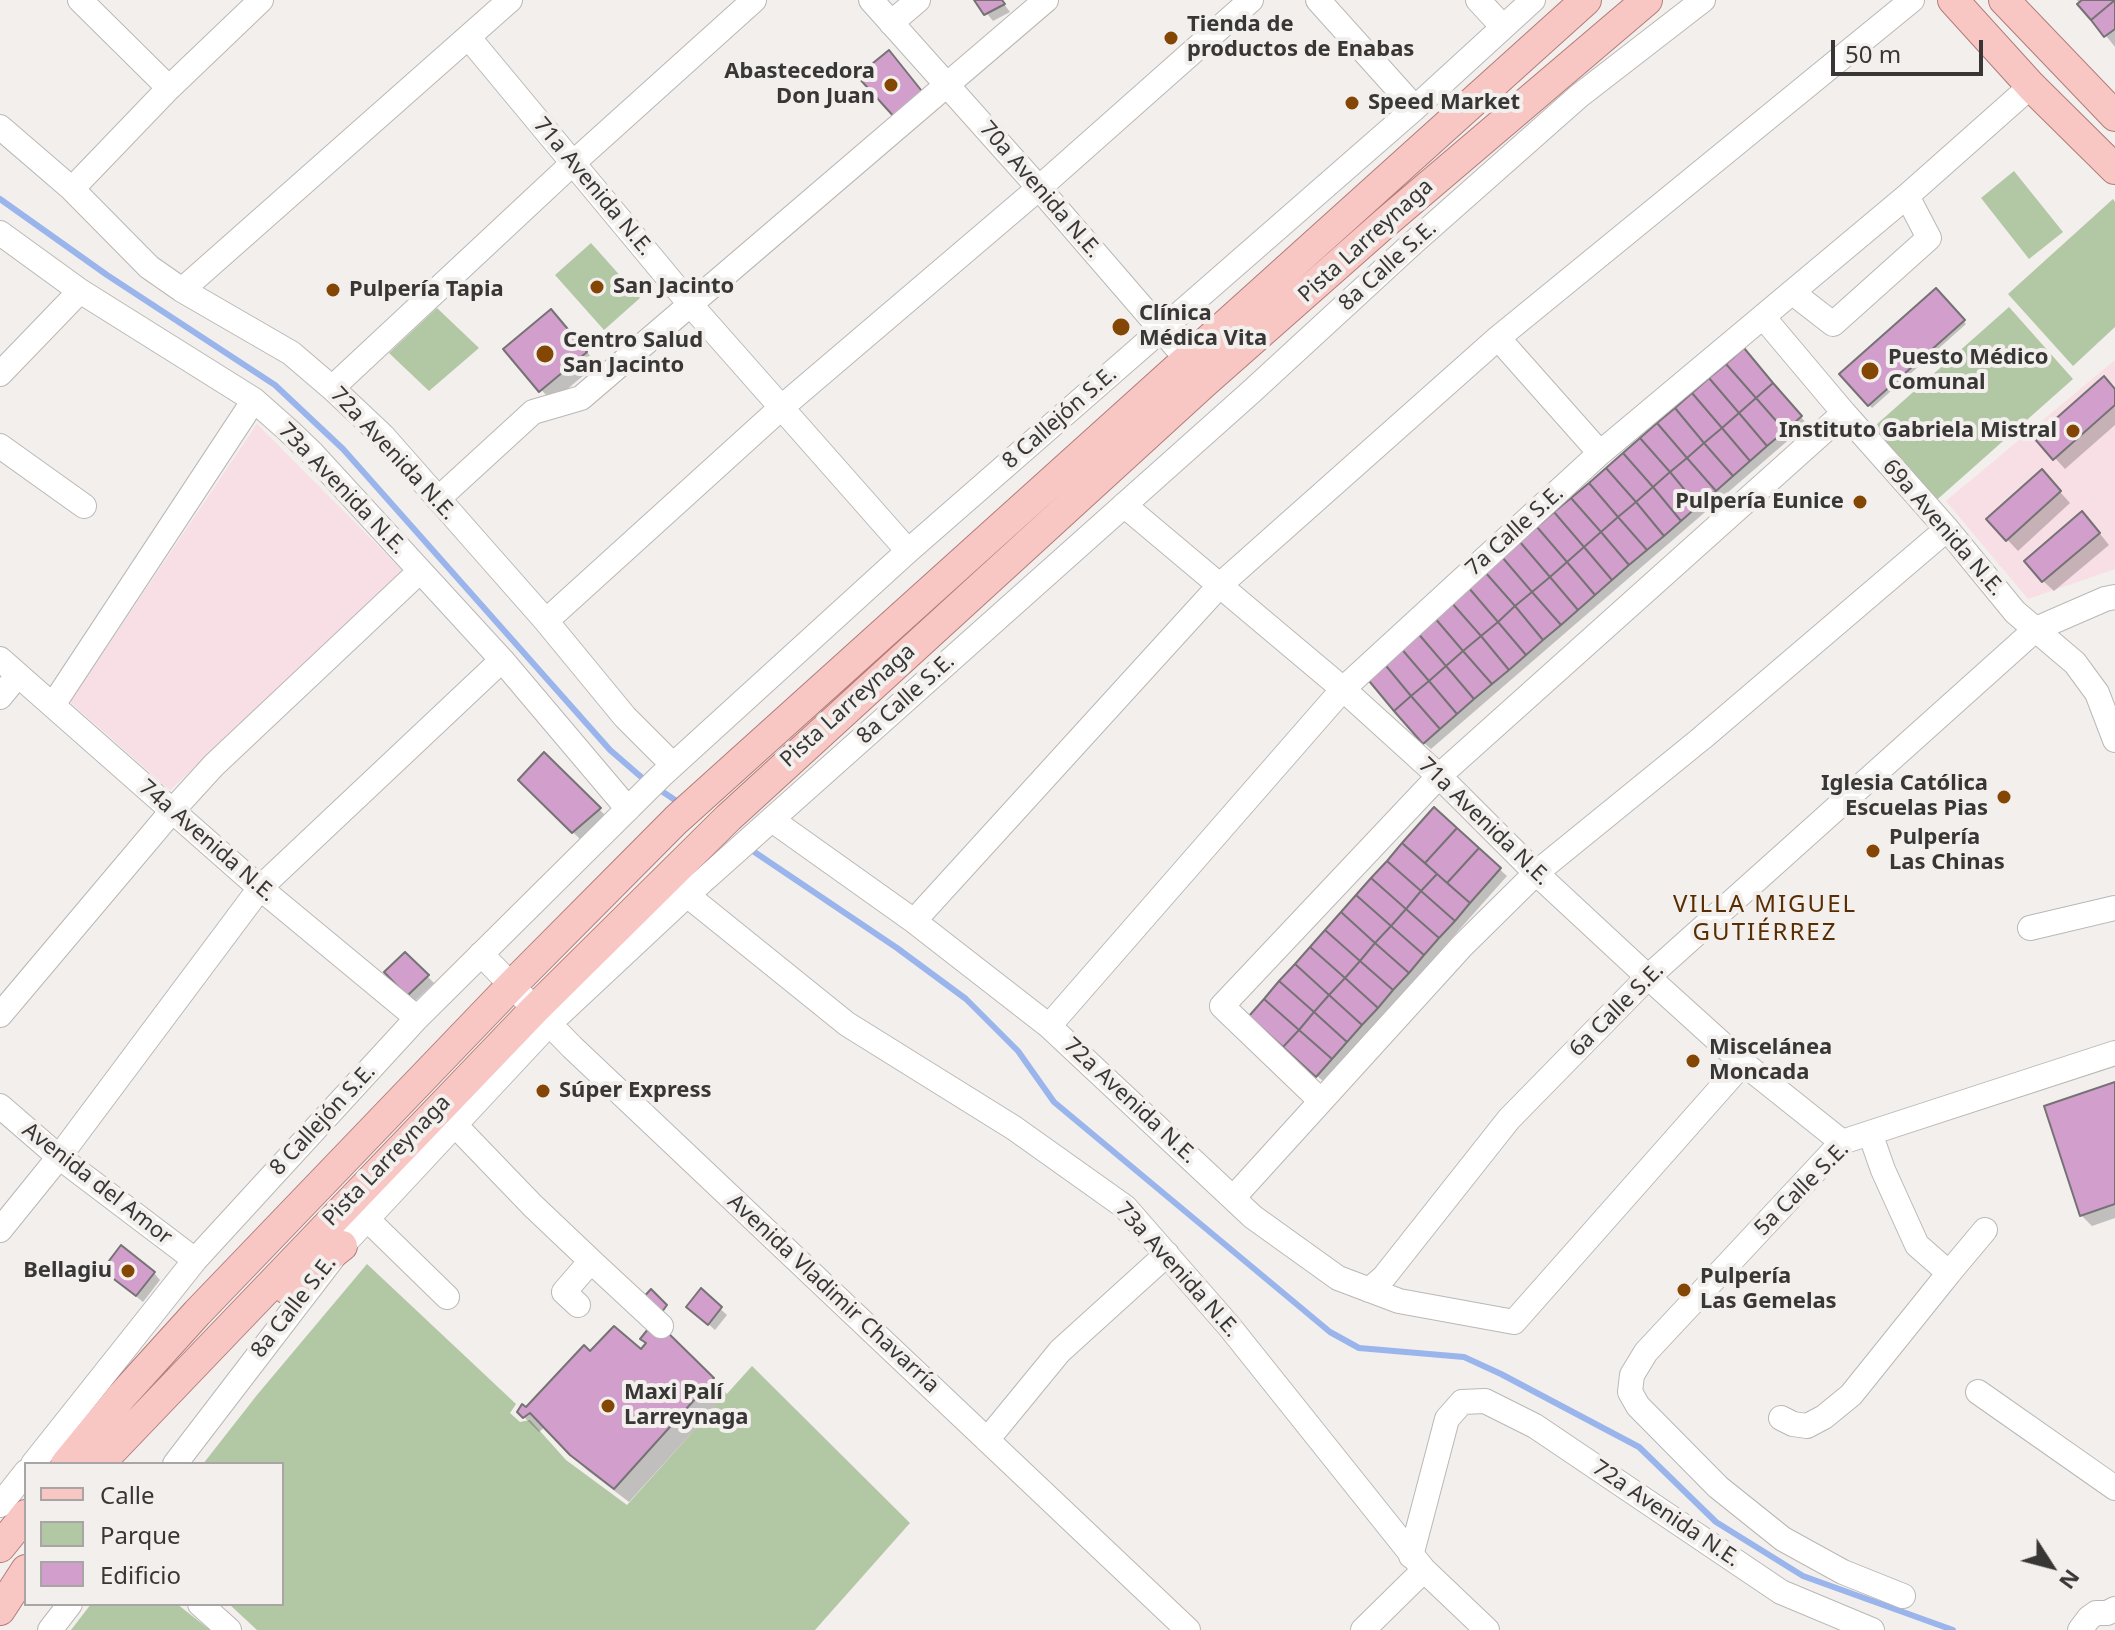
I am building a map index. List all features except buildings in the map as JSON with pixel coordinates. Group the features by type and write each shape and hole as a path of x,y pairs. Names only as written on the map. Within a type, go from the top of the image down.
{"main road":[{"name":"Pista Larreynaga","path":"68,1462 197,1313 512,985 676,820 1586,0"},
{"name":"Pista Larreynaga","path":"101,1462 207,1351 542,1016 713,854 728,818 1205,382 1431,183 1647,0"},
{"path":"1953,0 2031,86 2115,169"},
{"path":"2011,2 2111,106"},
{"path":"207,1351 342,1246"},
{"path":"0,1547 24,1517"},
{"path":"0,1610 24,1573"}],"street":[{"path":"80,0 169,88"},
{"path":"72,189 169,88 261,0"},
{"path":"182,290 510,0"},
{"path":"332,388 573,163 754,0"},
{"name":"70a Avenida N.E.","path":"871,0 1039,188 1205,382"},
{"path":"891,23 918,0"},
{"path":"438,499 533,412 581,398 1046,0"},
{"path":"546,621 782,407 1039,188 1251,0"},
{"path":"1318,0 1415,108"},
{"path":"1478,0 1503,27"},
{"name":"8 Callejón S.E.","path":"35,1462 195,1260 417,1018 633,804 908,551 1415,108 1533,0"},
{"name":"8a Calle S.E.","path":"177,1462 342,1246 456,1126 542,1016 687,895 713,854 765,826 1579,96 1703,0"},
{"path":"914,921 1220,585 1498,338 1912,0"},
{"name":"71a Avenida N.E.","path":"469,38 690,304 908,551"},
{"name":"7a Calle S.E.","path":"1049,1026 1343,689 1600,453 1764,318 2031,86"},
{"path":"2074,129 2111,106"},
{"name":"72a Avenida N.E.","path":"0,127 72,189 149,267 182,290 291,353 383,436 546,621 625,717 665,773"},
{"path":"1793,293 1833,324 1929,238 1907,196"},
{"name":"73a Avenida N.E.","path":"0,233 80,291 254,400 313,454 633,804"},
{"path":"0,374 80,291"},
{"name":"69a Avenida N.E.","path":"1764,318 2015,612 2075,663 2097,693 2115,740"},
{"path":"1498,338 1600,453"},
{"path":"53,705 254,400"},
{"path":"1321,1101 1222,1006 1439,776 1844,413"},
{"path":"0,446 84,506"},
{"name":"71a Avenida N.E.","path":"1124,505 1343,689 1439,776 1536,873 1648,977 1743,1063 1842,1142"},
{"path":"1233,1198 1462,946 1536,873 1702,738 1947,529"},
{"path":"0,1015 214,765 420,571"},
{"name":"6a Calle S.E.","path":"1369,1290 1384,1277 1509,1119 1648,977 2036,629 2115,597"},
{"path":"0,1230 59,1157 260,888 502,660"},
{"path":"0,697 9,667"},
{"name":"74a Avenida N.E.","path":"9,667 260,888 417,1018"},
{"name":"72a Avenida N.E.","path":"765,826 914,921 1049,1026 1253,1217 1338,1278 1399,1301 1514,1322 1743,1063"},
{"name":"73a Avenida N.E.","path":"687,895 847,1024 1014,1128 1125,1207 1229,1326 1417,1563 1487,1630"},
{"path":"2030,928 2115,908"},
{"name":"Avenida Vladimir Chavarría","path":"481,954 542,1016 1188,1630"},
{"name":"5a Calle S.E.","path":"1903,1596 1843,1572 1783,1539 1718,1487 1638,1406 1630,1392 1632,1375 1646,1352 1842,1142 2115,1053"},
{"name":"Avenida del Amor","path":"0,1106 59,1157 195,1260"},
{"path":"456,1126 661,1326"},
{"path":"1870,1133 1917,1245 1949,1273"},
{"path":"367,1219 447,1297"},
{"path":"1781,1418 1807,1426 1824,1417 1851,1395 1985,1230"},
{"path":"987,1440 1060,1351 1167,1254"},
{"path":"578,1305 564,1292 591,1261"},
{"path":"1978,1392 2115,1488"},
{"name":"72a Avenida N.E.","path":"1417,1563 1447,1419 1462,1402 1485,1401 1535,1426 1781,1592 1872,1630"},
{"path":"0,1505 24,1475"},
{"path":"1363,1630 1417,1563"},
{"path":"50,1630 68,1606"},
{"path":"202,1606 229,1630"},
{"path":"2080,1630 2089,1618 2115,1609"}],"shaded area":[{"name":"Instituto Gabriela Mistral","path":"2115,360 2115,569 2028,599 1946,501"},
{"path":"257,424 404,572 170,790 70,702"}],"green space":[{"path":"2014,171 2063,232 2029,259 1981,198"},
{"path":"2113,199 2115,327 2073,366 2008,294"},
{"name":"San Jacinto","path":"591,243 640,298 604,330 555,275"},
{"path":"2009,307 2073,379 1931,505 1867,433"},
{"path":"437,308 479,348 429,391 389,353"},
{"path":"367,1264 516,1404 510,1413 520,1422 530,1420 566,1460 627,1505 752,1366 910,1523 815,1630 257,1630 231,1606 284,1606 284,1462 205,1462"},
{"path":"89,1606 180,1606 210,1630 71,1630"}],"waterway":[{"path":"0,199 107,275 275,385 343,449 610,750 647,782"},
{"path":"657,788 681,804"},
{"path":"747,847 897,948 966,999 1018,1051 1054,1102 1330,1332 1359,1348 1464,1357 1501,1374 1639,1447 1716,1522 1803,1576 1953,1630"}],"place":[{"name":"Tienda de productos de Enabas","path":"1171,38"},
{"name":"Abastecedora Don Juan","path":"891,85"},
{"name":"Speed Market","path":"1352,103"},
{"name":"San Jacinto","path":"597,287"},
{"name":"Pulpería Tapia","path":"333,290"},
{"name":"Clínica Médica Vita","path":"1121,327"},
{"name":"Centro Salud San Jacinto","path":"545,354"},
{"name":"Puesto Médico Comunal","path":"1870,371"},
{"name":"Instituto Gabriela Mistral","path":"2073,431"},
{"name":"Pulpería Eunice","path":"1860,502"},
{"name":"Iglesia Católica Escuelas Pias","path":"2004,797"},
{"name":"Pulpería Las Chinas","path":"1873,851"},
{"name":"Miscelánea Moncada","path":"1693,1061"},
{"name":"Súper Express","path":"543,1091"},
{"name":"Bellagiu","path":"128,1271"},
{"name":"Pulpería Las Gemelas","path":"1684,1290"},
{"name":"Maxi Palí Larreynaga","path":"608,1406"}],"district":[{"name":"VILLA MIGUEL GUTIÉRREZ","path":"1765,919"}]}
